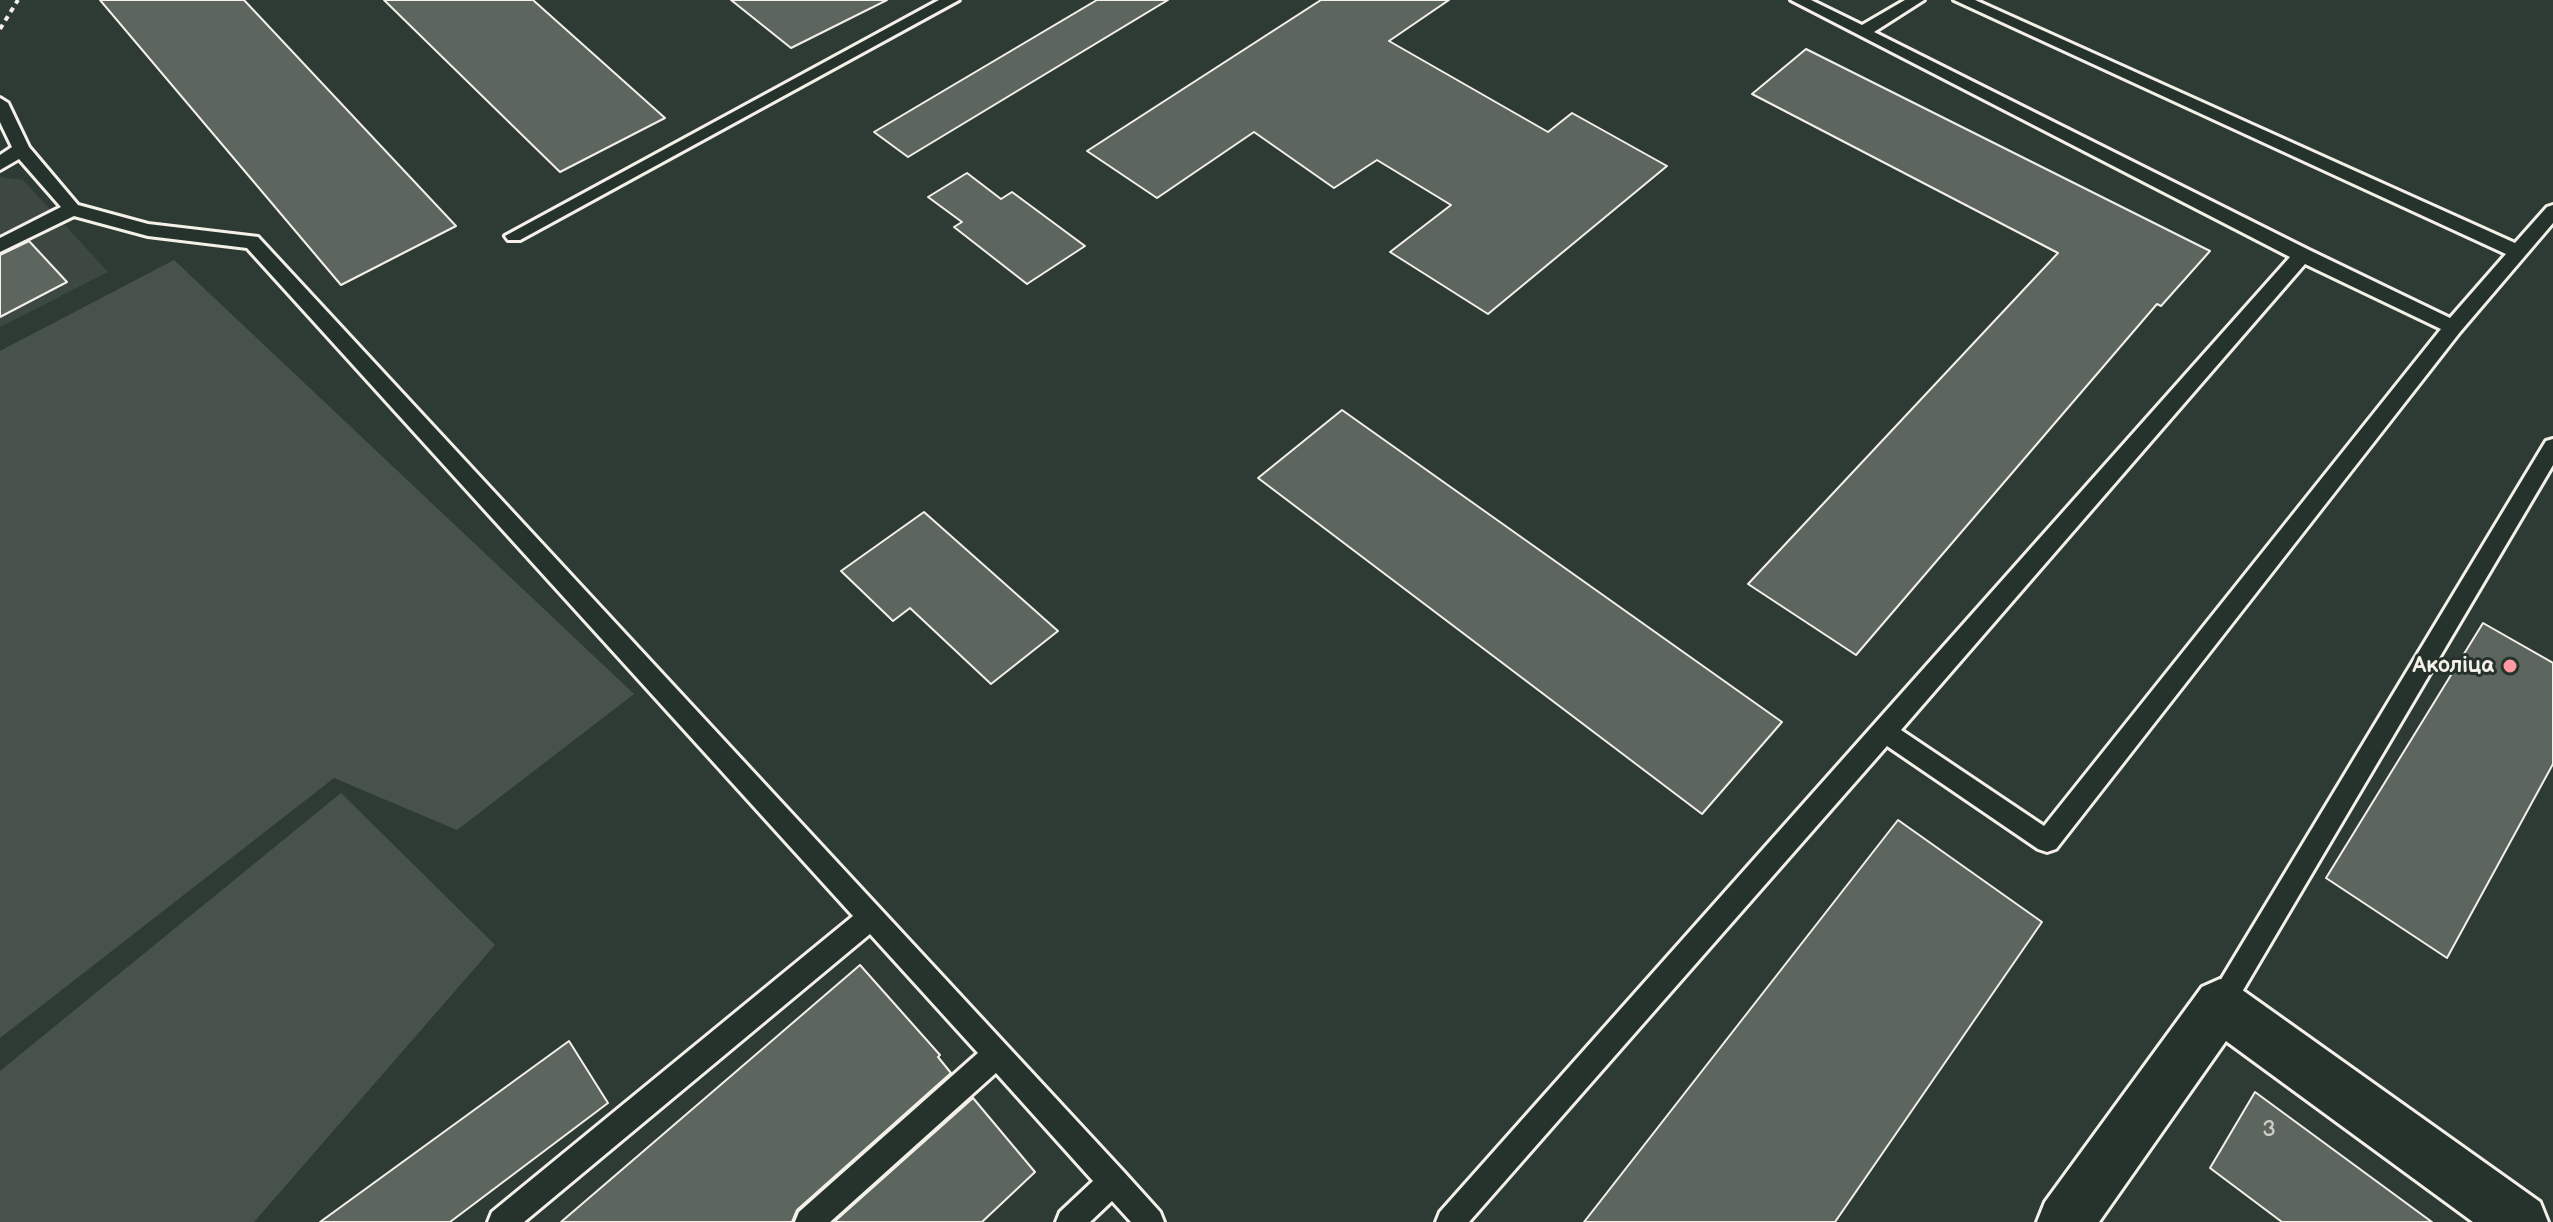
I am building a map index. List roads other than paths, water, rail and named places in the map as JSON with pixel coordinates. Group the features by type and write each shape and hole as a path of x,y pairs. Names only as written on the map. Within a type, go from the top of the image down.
{"street":[{"path":"2065,1222 2220,1005 2520,1222"}],"lane":[{"path":"514,236 951,0"},
{"path":"1799,0 2302,255 2453,327"},
{"path":"1862,32 1916,0"},
{"path":"1962,0 2516,251"},
{"path":"0,103 21,149 72,209 148,230 252,242 1150,1222"},
{"path":"0,152 21,149"},
{"path":"0,164 21,149"},
{"path":"0,246 72,209"},
{"path":"1885,732 2047,841 2453,327 2553,211"},
{"path":"1450,1222 1885,732 2302,255"},
{"path":"2220,1005 2553,447"},
{"path":"502,1222 871,917"},
{"path":"809,1222 997,1054"},
{"path":"1070,1222 1113,1181"}],"place":[{"name":"Аколіца","path":"2510,666"}]}
